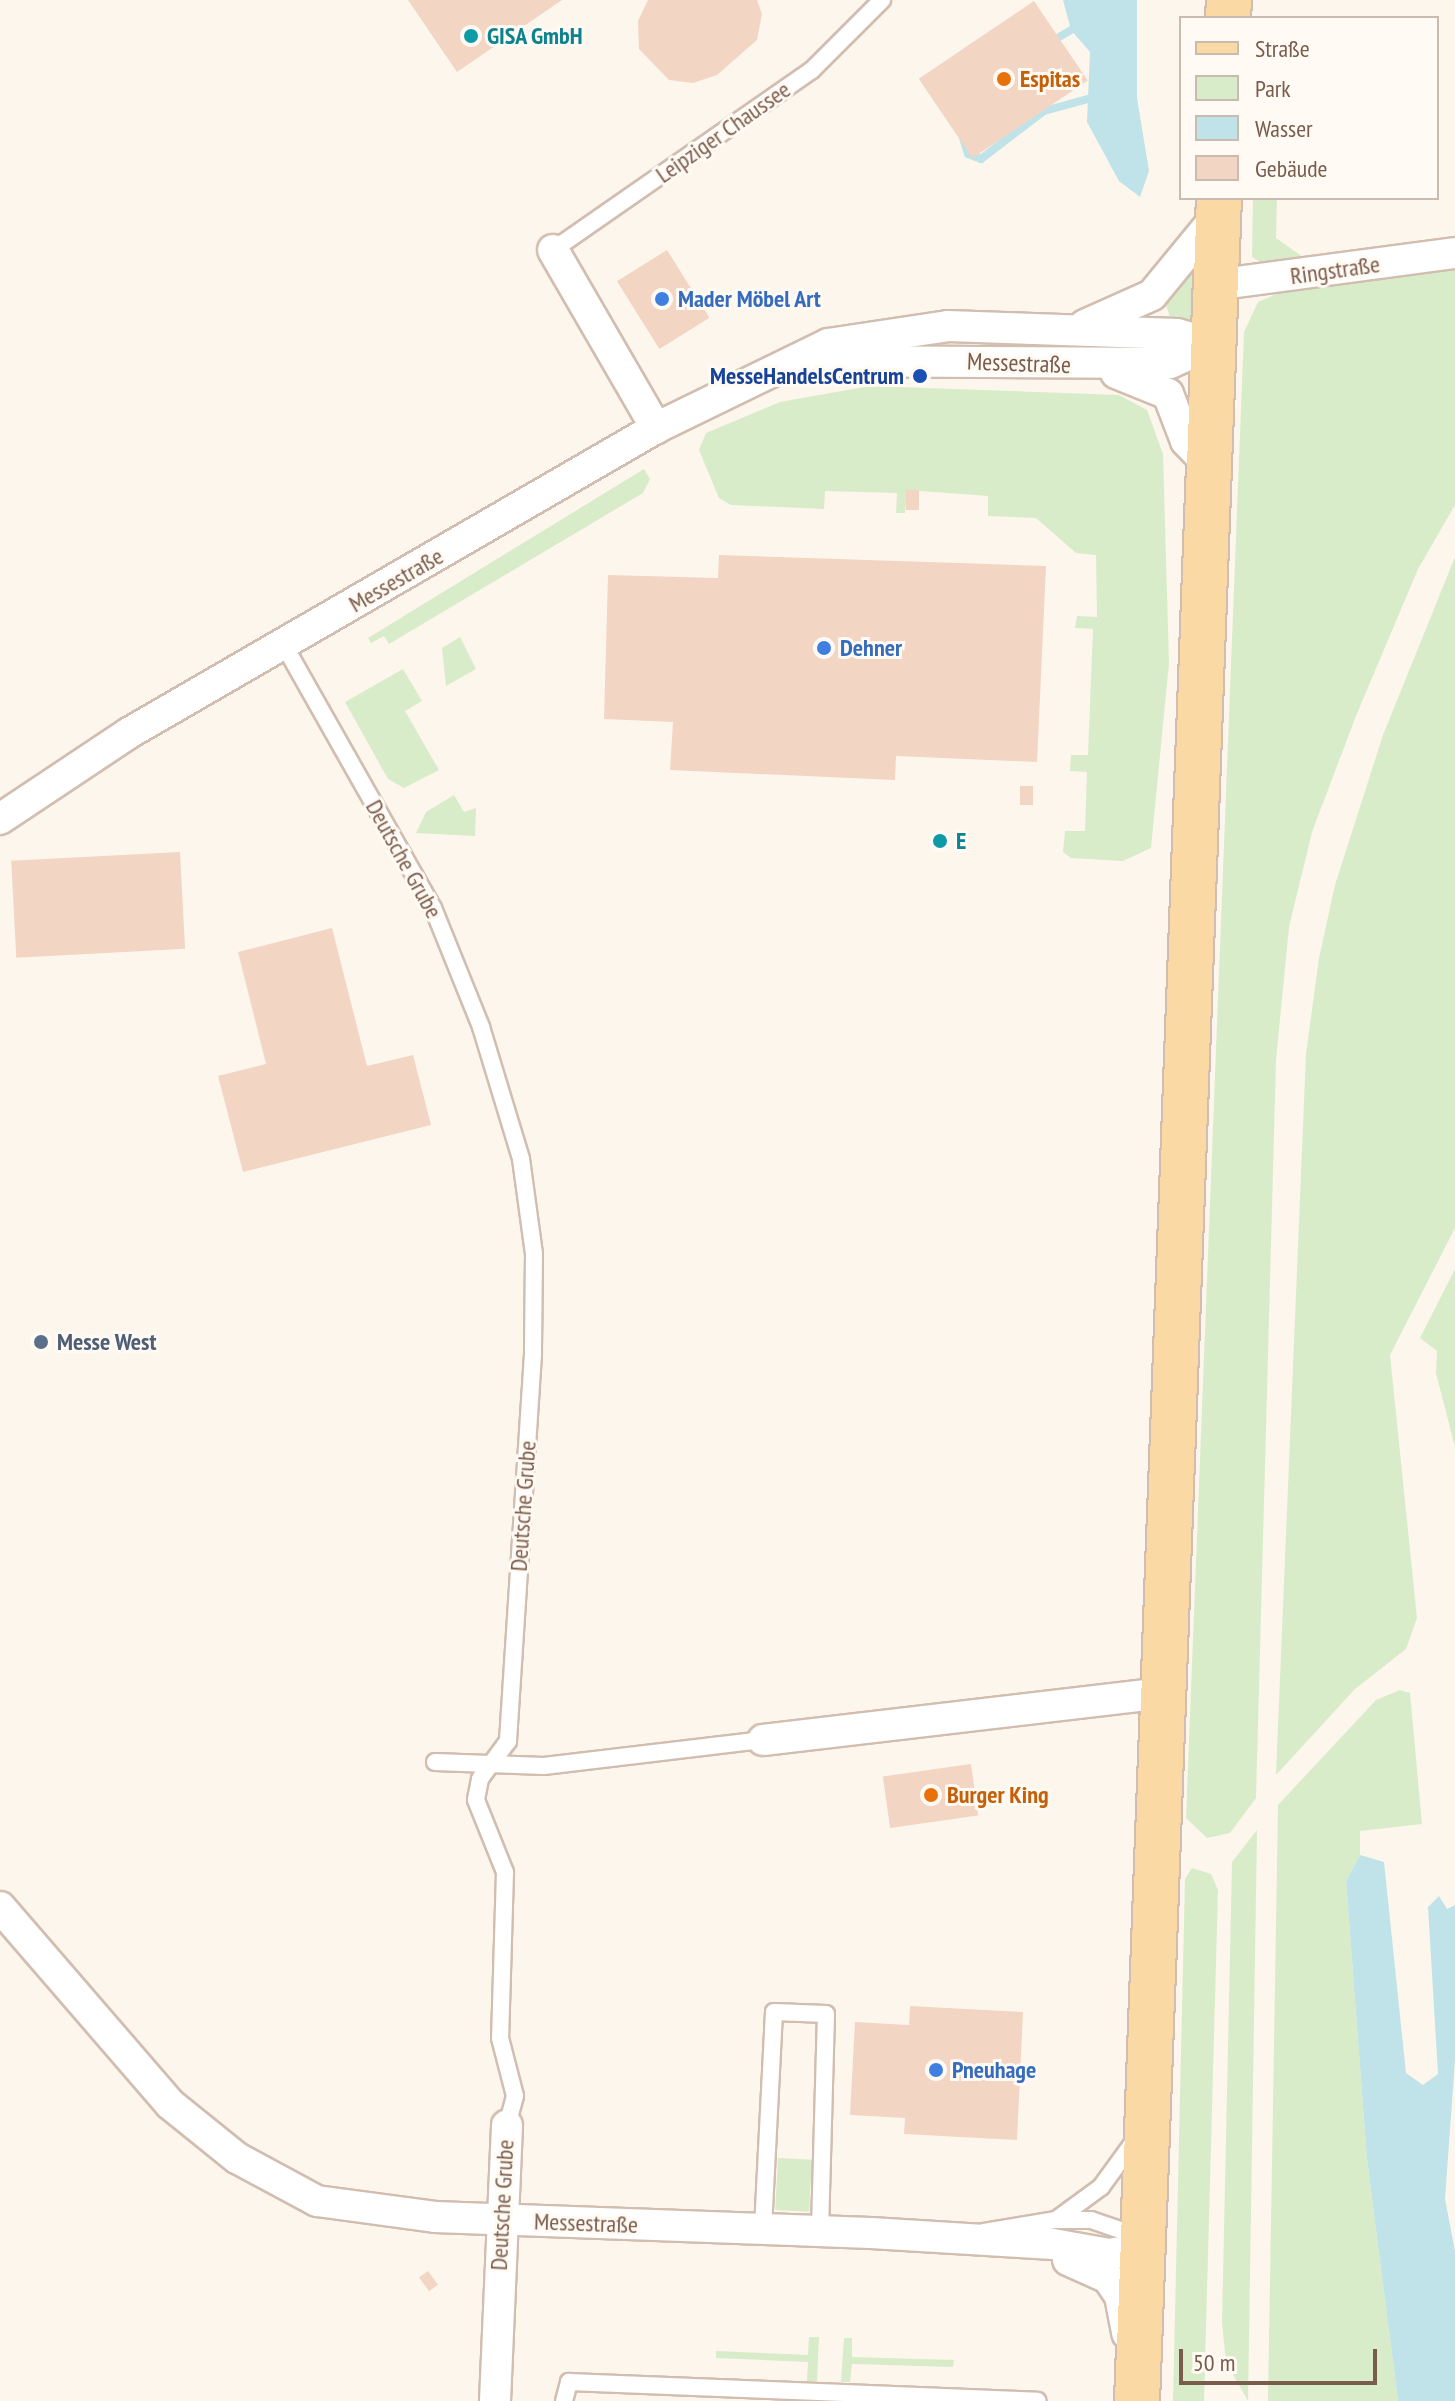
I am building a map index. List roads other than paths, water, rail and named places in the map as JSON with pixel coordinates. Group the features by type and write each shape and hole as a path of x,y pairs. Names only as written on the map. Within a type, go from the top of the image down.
{"main road":[{"path":"1137,2401 1218,206"}],"street":[{"name":"Messestraße","path":"1072,330 1152,295 1218,206"},
{"path":"553,250 656,428"},
{"name":"Ringstraße","path":"1215,285 1455,253"},
{"name":"Messestraße","path":"0,819 104,748 710,397 803,361 828,344 864,334 948,326 1177,334 1212,344"},
{"name":"Messestraße","path":"803,361 1091,365 1170,363 1212,344"},
{"name":"Messestraße","path":"1091,365 1168,394 1186,441 1207,463"},
{"path":"763,1740 1163,1693"},
{"name":"Messestraße","path":"0,1907 170,2104 272,2181 349,2207 500,2219 960,2238 1109,2254 1127,2251 1143,2238"},
{"name":"Deutsche Grube","path":"495,2401 500,2219 507,2125"},
{"path":"960,2238 1004,2252 1078,2262 1108,2278 1126,2318 1137,2401"}],"lane":[{"name":"Leipziger Chaussee","path":"553,250 812,70 882,0"},
{"name":"Deutsche Grube","path":"284,645 433,908 481,1027 521,1159 534,1254 533,1354 508,1741 495,1766 480,1779 476,1800 505,1872 500,2038 515,2096 507,2125"},
{"path":"435,1762 544,1766 763,1740"},
{"path":"763,2229 774,2012 826,2014 820,2231"},
{"path":"1056,2220 1101,2187 1118,2155 1147,2126"},
{"path":"960,2238 1056,2220 1091,2220 1143,2238"},
{"path":"564,2401 569,2382 1038,2401"}],"water":[{"path":"1063,0 1137,0 1137,98 1149,171 1140,197 1119,181 1087,122 1090,52 1071,30"},
{"path":"1360,1855 1384,1862 1406,2073 1423,2085 1438,2074 1428,1907 1439,1896 1447,1909 1455,1905 1455,2060 1445,2199 1455,2251 1455,2401 1398,2401 1367,2159 1346,1881"}],"waterway":[{"path":"1051,42 1071,30"},
{"path":"961,131 968,154 981,159 1044,111 1088,99"}],"place":[{"name":"GISA GmbH","path":"471,36"},
{"name":"Espitas","path":"1004,79"},
{"name":"Mader Möbel Art","path":"662,299"},
{"name":"MesseHandelsCentrum","path":"920,376"},
{"name":"Dehner","path":"824,648"},
{"name":"E","path":"940,841"},
{"name":"Messe West","path":"41,1342"},
{"name":"Burger King","path":"931,1795"},
{"name":"Pneuhage","path":"936,2070"}]}
